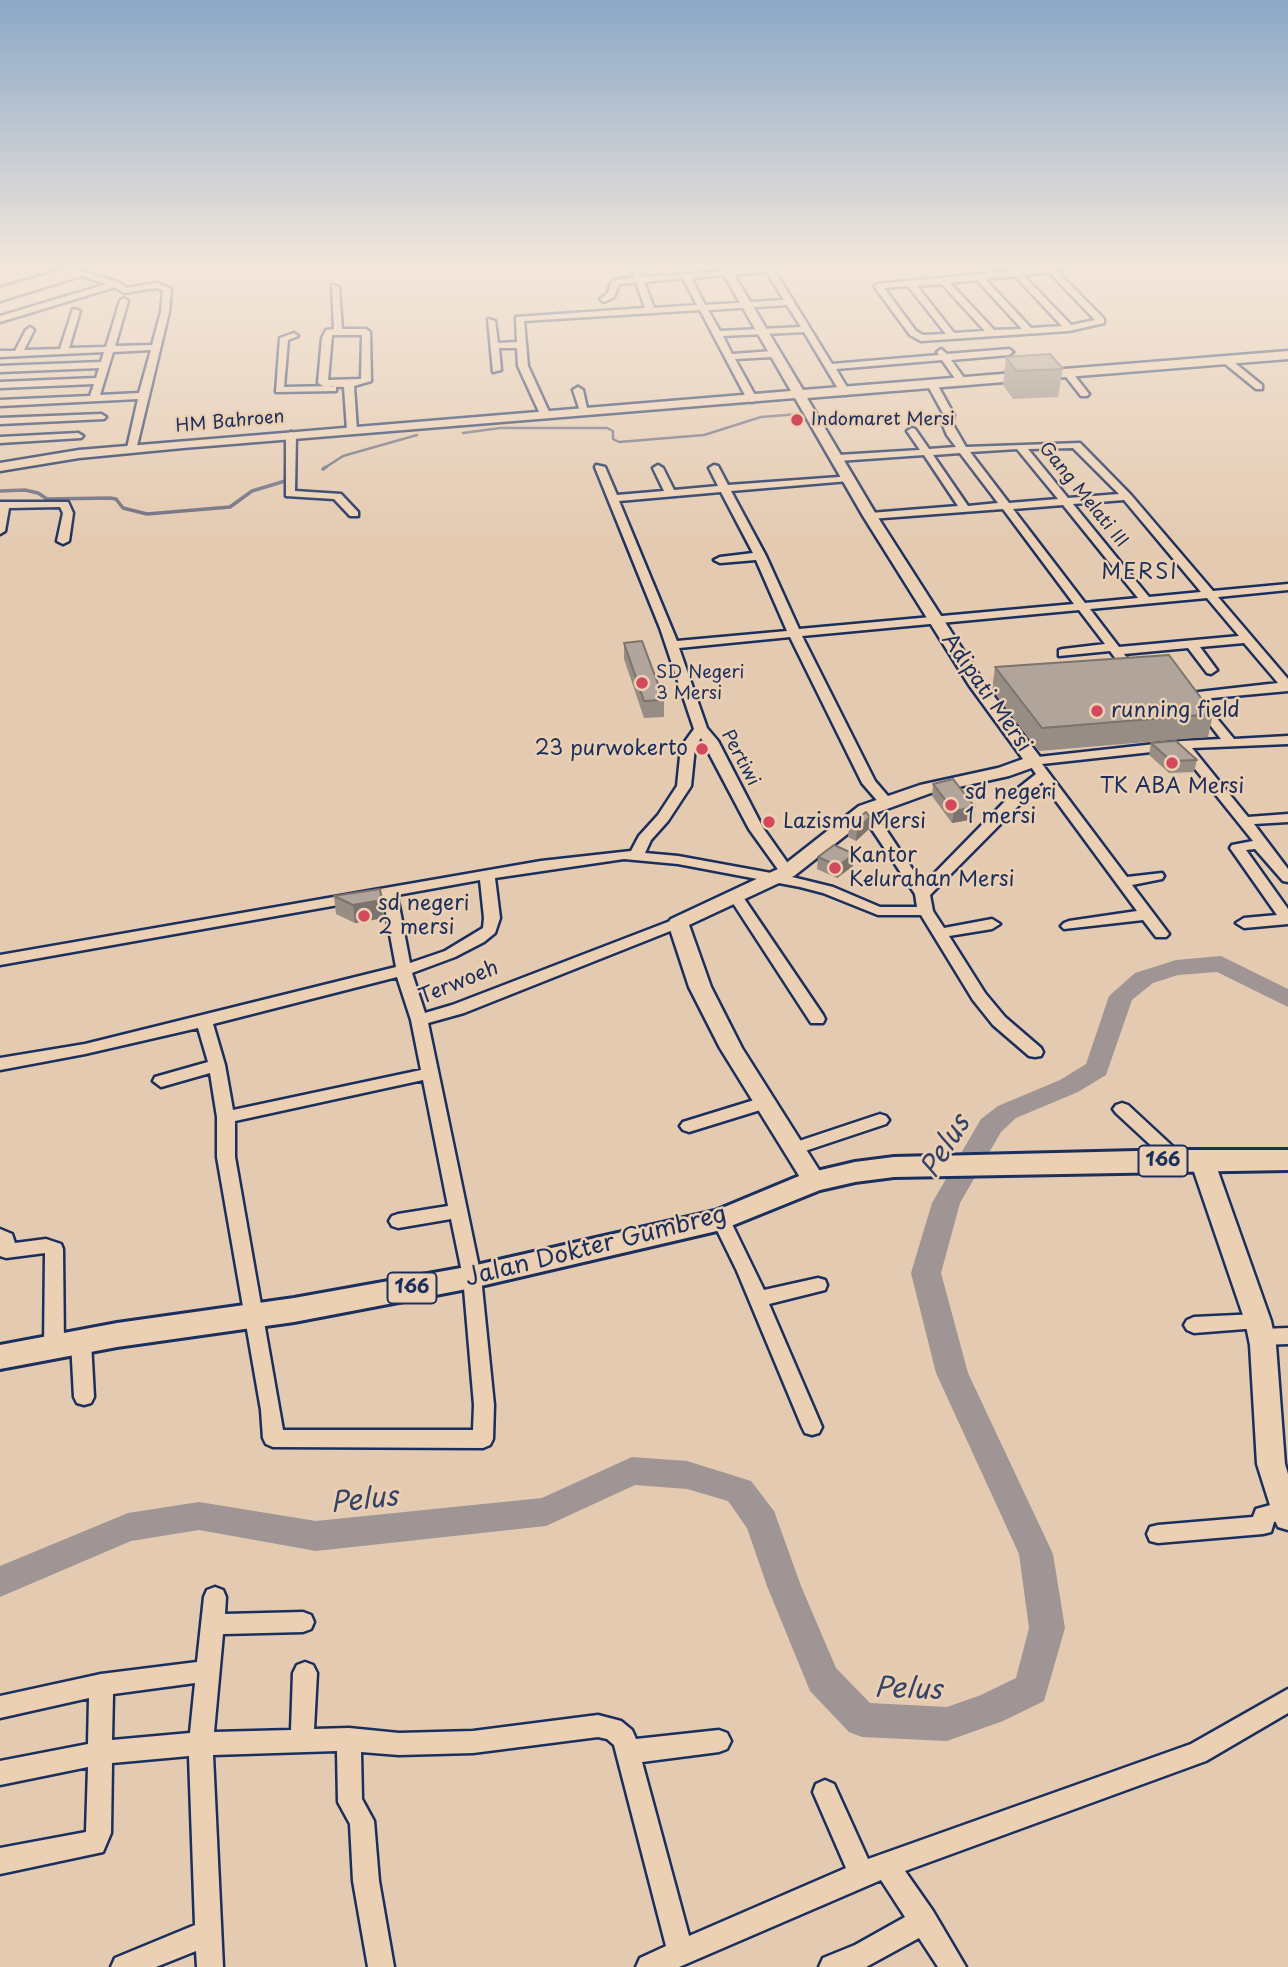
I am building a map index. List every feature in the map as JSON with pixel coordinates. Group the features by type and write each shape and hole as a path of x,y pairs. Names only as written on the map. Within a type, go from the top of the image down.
{"main road":[{"name":"166","path":"814,1181 894,1167 1288,1160"},
{"name":"Jalan Dokter Gumbreg","path":"0,1357 68,1344 253,1317 472,1277 721,1220 814,1181"}],"street":[{"path":"94,399 106,360"},
{"path":"132,449 153,360"},
{"path":"281,360 278,388 296,391 341,390 347,430"},
{"path":"325,360 323,383 349,384 366,381 366,360"},
{"path":"495,360 496,370"},
{"path":"522,360 545,414"},
{"path":"733,360 752,398"},
{"name":"Adipati Mersi","path":"678,923 736,897 877,800 1003,772 1033,760 977,685 870,516 778,360"},
{"path":"824,360 845,392"},
{"path":"829,367 892,360"},
{"path":"947,360 962,382"},
{"path":"1227,360 1259,387"},
{"name":"HM Bahroen","path":"0,467 132,449 347,430 1227,360"},
{"path":"0,369 105,365"},
{"path":"1068,373 1084,394"},
{"path":"0,385 100,381"},
{"path":"347,430 349,384"},
{"path":"932,384 948,415 948,426 963,449 1132,671"},
{"path":"578,390 585,411"},
{"path":"0,403 143,396"},
{"path":"0,421 101,417"},
{"path":"912,431 965,509"},
{"path":"290,435 289,491 295,500 337,496 354,514"},
{"path":"0,440 78,436"},
{"path":"14,454 20,439"},
{"path":"838,458 963,449 1076,445 1127,497 1287,687"},
{"name":"Gang Melati III","path":"1020,446 1145,599"},
{"name":"Pertiwi","path":"600,467 672,645 701,729 711,741 756,829 779,867"},
{"path":"658,468 670,492"},
{"path":"714,468 760,556 795,634 922,894 926,911 979,996 999,1021 1035,1052"},
{"path":"613,498 849,478"},
{"path":"870,516 1127,497"},
{"path":"0,531 2,505 64,504 68,513 63,541"},
{"path":"720,560 760,556"},
{"path":"672,645 1288,587"},
{"path":"1063,653 1240,640"},
{"path":"1192,645 1211,670"},
{"path":"977,685 999,683"},
{"path":"1227,739 1191,692 1287,687"},
{"path":"637,855 646,835 663,818 684,786 688,747 701,729"},
{"path":"1033,760 1227,739 1288,740"},
{"path":"1182,745 1262,842 1260,845 1288,878"},
{"path":"922,894 1022,792 1033,760"},
{"path":"1033,760 1161,934"},
{"path":"1244,821 1288,818"},
{"path":"1244,923 1285,920 1285,915 1237,848 1260,845"},
{"path":"0,960 541,865 637,855 746,873 779,867 878,911 926,911"},
{"path":"0,1064 85,1049 405,973 450,954 487,934 492,918 488,874"},
{"path":"1124,882 1157,876"},
{"path":"389,891 405,973 419,1020"},
{"path":"736,897 817,1019"},
{"path":"1069,926 1146,915"},
{"path":"678,923 699,987 731,1048 764,1103 796,1148 814,1181"},
{"name":"Terwoeh","path":"253,1317 271,1410 273,1438 483,1439 484,1405 472,1277 419,1020 458,1009 678,923"},
{"path":"939,933 992,924"},
{"path":"204,1021 217,1065 226,1117 226,1157 253,1317"},
{"path":"161,1081 217,1065"},
{"path":"226,1117 431,1073"},
{"path":"689,1126 764,1103"},
{"path":"1122,1110 1189,1160 1269,1331 1286,1514 1264,1516 1263,1525 1158,1534"},
{"path":"796,1148 880,1120"},
{"path":"398,1221 460,1211"},
{"path":"721,1220 812,1427"},
{"path":"0,1236 5,1239 6,1251 46,1246 54,1249 68,1344 84,1397"},
{"path":"758,1299 818,1285"},
{"path":"1194,1325 1269,1331"},
{"path":"209,1967 201,1744 215,1597"},
{"path":"213,1624 303,1622"},
{"path":"0,1707 101,1685 208,1671"},
{"path":"302,1741 306,1673"},
{"path":"0,1861 94,1843 99,1833 101,1685"},
{"path":"649,1967 862,1874 1198,1754 1288,1700"},
{"path":"0,1773 101,1753 201,1744 349,1740 399,1744 473,1742 598,1726 613,1729 623,1738 681,1953"},
{"path":"349,1740 350,1802 362,1821 366,1881 381,1967"},
{"path":"627,1752 719,1741"},
{"path":"825,1792 862,1874"},
{"path":"887,1866 953,1967"},
{"path":"832,1967 863,1955 924,1920"},
{"path":"124,1967 208,1933"}],"building":[{"path":"1008,360 1055,360 1063,369 1016,371"},
{"path":"642,641 664,700 644,701 624,643"},
{"path":"1169,655 1213,714 1042,728 995,667"},
{"path":"1176,741 1197,760 1171,761 1151,743"},
{"path":"953,779 975,807 954,811 933,784"},
{"path":"866,812 870,817 857,829 849,825"},
{"path":"834,845 854,854 838,866 818,857"},
{"path":"380,889 382,900 353,905 334,896"}],"waterway":[{"path":"463,433 500,428 607,428 613,431 613,439 619,442 704,435 761,417 799,414"},
{"path":"326,467 323,469 343,456 417,435"},
{"path":"0,491 25,490 38,493 47,499 110,498 116,499 123,508 147,514 230,507 252,491 285,481"},
{"name":"Pelus","path":"0,1582 128,1527 199,1516 316,1536 546,1512 632,1471 687,1475 739,1491 762,1521 784,1586 823,1679 862,1720 947,1724 990,1709 1031,1689 1047,1628 1036,1554 952,1373 926,1273 946,1203 991,1126 1007,1112 1069,1086 1097,1069 1121,996 1144,978 1176,968 1221,964 1288,999"}],"place":[{"name":"Indomaret Mersi","path":"797,420"},
{"name":"SD Negeri 3 Mersi","path":"642,683"},
{"name":"running field","path":"1097,711"},
{"name":"23 purwokerto","path":"702,749"},
{"name":"TK ABA Mersi","path":"1172,763"},
{"name":"sd negeri 1 mersi","path":"951,805"},
{"name":"Lazismu Mersi","path":"769,822"},
{"name":"Kantor Kelurahan Mersi","path":"835,868"},
{"name":"sd negeri 2 mersi","path":"364,916"}],"district":[{"name":"MERSI","path":"1140,573"}]}
